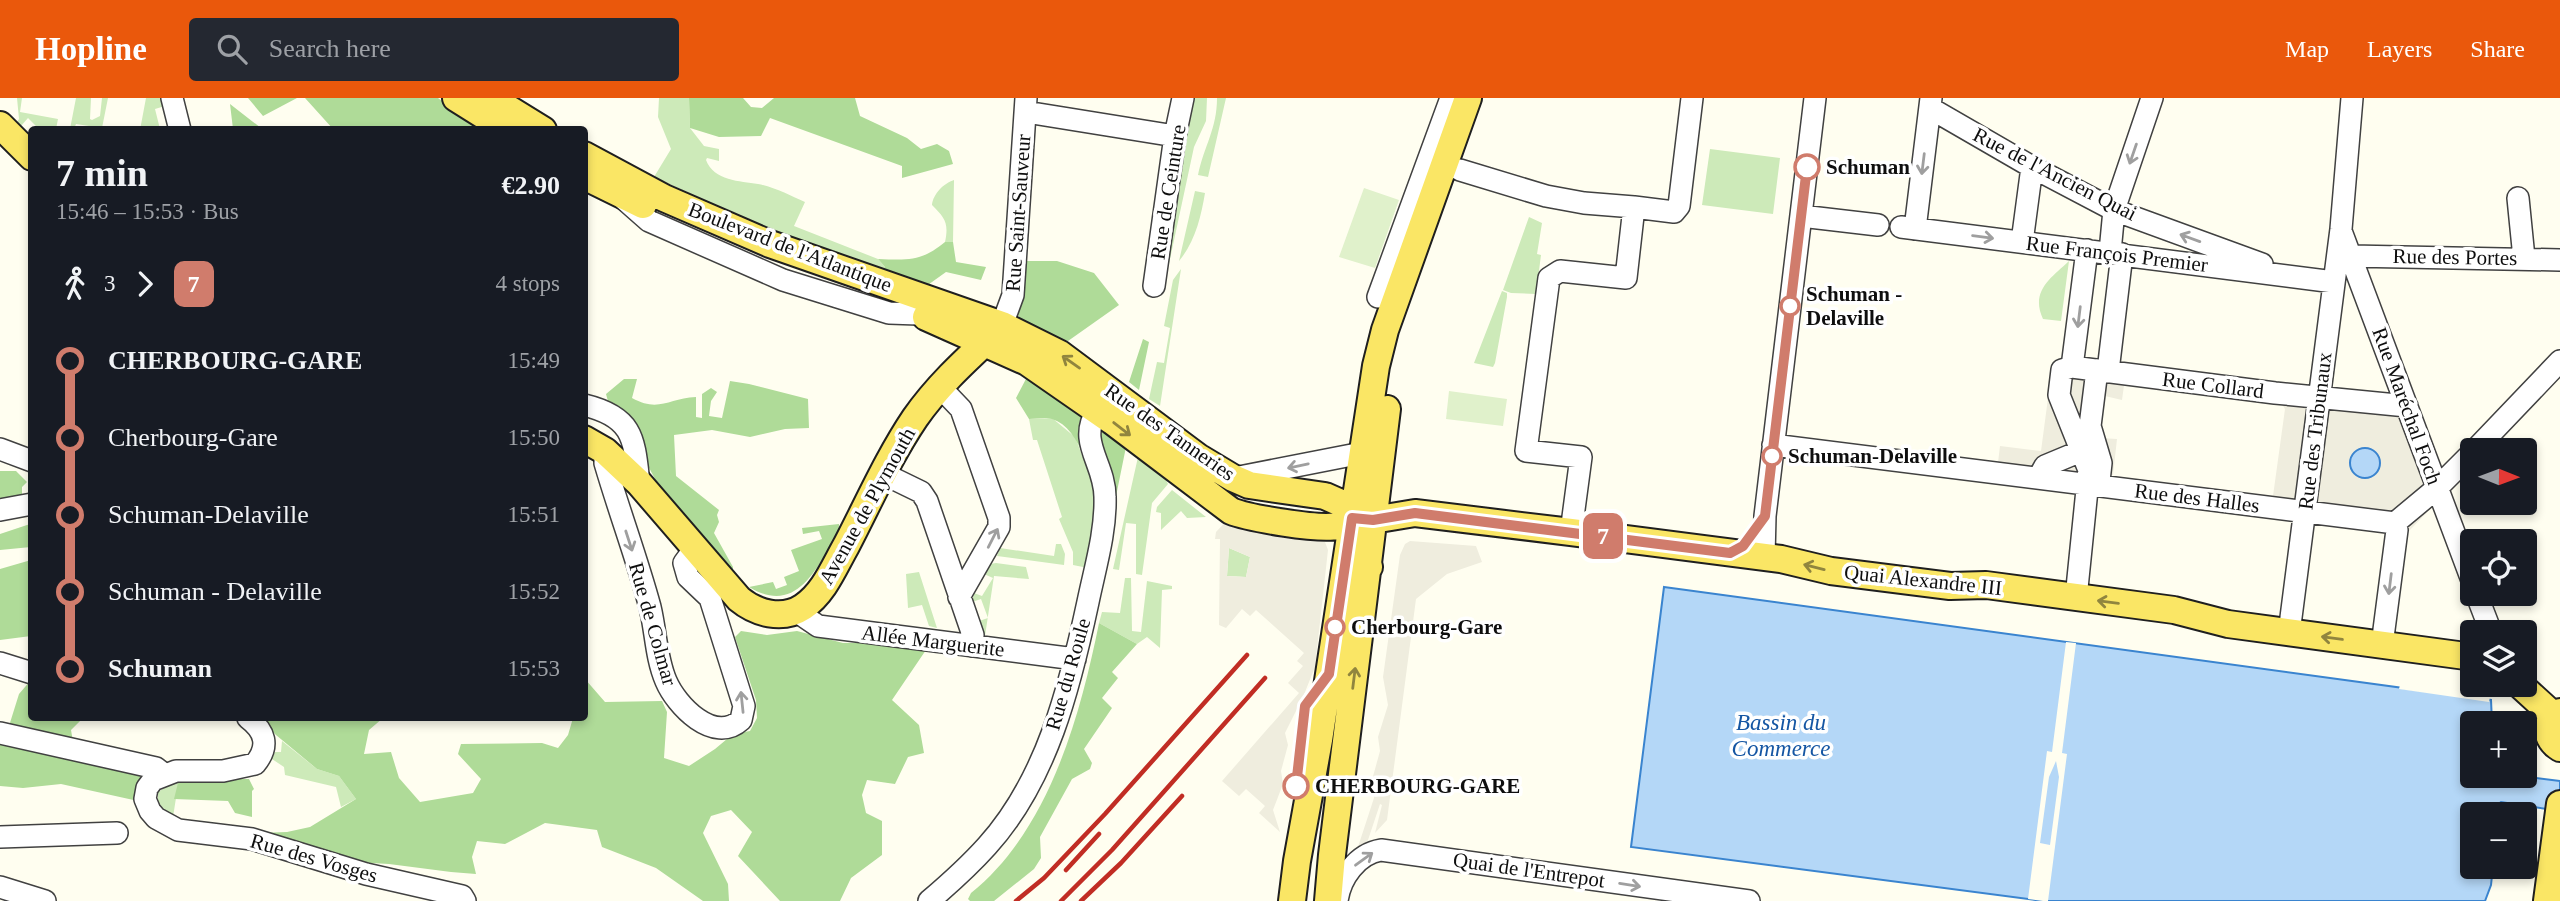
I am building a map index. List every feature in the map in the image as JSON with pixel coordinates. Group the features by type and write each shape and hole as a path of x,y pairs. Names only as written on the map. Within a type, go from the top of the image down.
{"main road":[{"path":"456,98 501,126"},
{"path":"491,98 536,126"},
{"path":"1363,519 1362,453 1372,383 1385,330 1468,98"},
{"path":"1292,901 1319,740 1392,367 1486,98"},
{"path":"0,125 28,153"},
{"name":"Boulevard de l'Atlantique","path":"588,157 664,198 770,244 994,334"},
{"name":"Boulevard de l'Atlantique","path":"588,178 765,260 918,314 994,334"},
{"name":"Avenue de Plymouth","path":"796,611 816,597 825,584 914,420 939,386 994,334"},
{"name":"Rue des Tanneries","path":"994,334 1027,362 1231,511 1247,516 1321,526 1338,526 1363,519"},
{"name":"Rue des Tanneries","path":"994,334 1060,354 1198,457 1233,478 1249,485 1335,499 1363,519"},
{"path":"595,445 639,483 739,599 751,609 773,614 796,611"},
{"name":"Quai Alexandre III","path":"1363,519 1415,513 1571,532 1788,560 1831,571 1950,586 1986,585 2174,610 2228,624 2460,655"},
{"path":"1321,526 1341,536 1353,560 1328,901"},
{"path":"2535,697 2557,714 2548,724 2548,731 2552,742 2560,748"},
{"path":"1306,901 1322,762 1319,740"},
{"path":"2547,901 2560,804"},
{"path":"1314,901 1319,868 1332,855"}],"street":[{"path":"172,98 179,126"},
{"name":"Rue de Ceinture","path":"1154,286 1175,136 1183,98"},
{"path":"1378,297 1451,98"},
{"path":"1460,170 1546,196 1584,203 1674,212 1679,206 1692,98"},
{"path":"1764,557 1765,516 1815,98"},
{"path":"2076,598 2093,485 2101,463 2090,426 2102,371 2116,253 2114,210 2152,98"},
{"name":"Rue des Tribunaux","path":"2289,633 2341,229 2352,98"},
{"name":"Rue de l'Ancien Quai","path":"1931,103 2032,167 2114,210 2300,278"},
{"name":"Rue François Premier","path":"1931,103 1908,228 2334,282"},
{"path":"1026,105 1175,136"},
{"name":"Rue Saint-Sauveur","path":"994,334 1013,295 1026,105"},
{"path":"2022,242 2032,167"},
{"path":"2518,198 2524,258"},
{"path":"1571,532 1581,457 1526,451 1549,278 1560,271 1626,278 1634,207"},
{"path":"1801,216 1878,225"},
{"name":"Rue Maréchal Foch","path":"2341,229 2460,550"},
{"path":"2087,250 2072,367 2062,370 2059,395 2093,485"},
{"name":"Rue des Portes","path":"2351,256 2560,260"},
{"path":"2487,438 2560,362"},
{"name":"Rue Collard","path":"2072,367 2319,398 2407,406"},
{"path":"939,386 961,409 999,518 999,527 959,597"},
{"path":"588,407 618,420 627,428 635,449 639,483"},
{"name":"Rue du Roule","path":"929,901 988,845 1008,820 1027,788 1064,699 1104,522 1103,478 1088,435 1090,422 1097,411"},
{"name":"Rue de Colmar","path":"595,445 605,463 650,609 656,646 666,681 675,698 696,718 709,725 731,727 741,720 744,706 710,598 688,577 684,569 684,563 695,548"},
{"name":"Rue des Halles","path":"1773,445 2395,523"},
{"path":"0,449 28,460"},
{"path":"2039,477 2045,466 2081,451"},
{"path":"1233,478 1362,453"},
{"path":"2382,645 2397,530 2395,523 2460,465"},
{"path":"884,474 924,496 973,635 972,646"},
{"path":"0,510 28,505"},
{"path":"1730,553 1743,546 1765,516"},
{"name":"Allée Marguerite","path":"796,611 818,626 1075,659"},
{"path":"0,663 28,672"},
{"path":"0,733 156,768 165,775 176,771 223,771 255,764 264,751 264,737 262,731 251,721"},
{"name":"Rue des Vosges","path":"165,775 153,780 147,788 145,799 156,818 178,830 252,839 366,874 462,896 465,901"},
{"path":"0,837 117,833"},
{"name":"Quai de l'Entrepot","path":"1337,901 1341,881 1365,856 1381,850 1749,901"},
{"path":"0,887 45,901"}],"green space":[{"path":"17,98 22,98 20,112 58,119 57,126 36,126 28,118 21,126 17,122"},
{"path":"76,98 91,98 92,120 100,116 102,98 108,98 102,126 71,126"},
{"path":"146,98 162,98 165,106 155,109 159,126 141,126"},
{"path":"248,98 297,98 263,116"},
{"path":"305,98 438,98 474,126 330,126"},
{"path":"659,98 689,98 690,128 704,146 719,149 719,161 706,160 715,172 728,179 770,187 805,202 794,226 878,259 885,267 879,272 737,215 654,177 671,149 658,117"},
{"path":"689,98 743,98 751,107 762,108 774,98 855,98 860,116 907,138 921,149 937,144 949,151 953,164 902,178 902,166 770,118 761,136 719,137 690,128"},
{"path":"1190,98 1207,98 1206,121 1194,147 1167,273 1159,275"},
{"path":"1217,98 1226,98 1208,177 1198,175 1213,128"},
{"path":"230,104 258,126 233,126"},
{"path":"1710,149 1780,158 1773,214 1702,205"},
{"path":"954,180 953,242 945,242 945,221 932,205 940,190"},
{"path":"1364,188 1399,200 1375,268 1339,257"},
{"path":"1195,191 1205,193 1202,211 1193,237 1179,261"},
{"path":"1529,217 1542,223 1537,254 1541,255 1536,294 1511,293 1503,290"},
{"path":"945,242 953,242 956,262 986,267 981,280 946,272 925,287 879,272 885,267 878,259 897,260 921,256"},
{"path":"1023,261 1057,261 1094,273 1119,305 1068,341 1025,329 1017,313"},
{"path":"2069,261 2061,321 2043,319 2039,301 2044,286"},
{"path":"1181,269 1160,406 1149,399 1157,362 1164,363 1170,328 1164,326 1173,280"},
{"path":"1502,291 1507,293 1507,297 1495,363 1493,367 1474,363"},
{"path":"1143,339 1149,342 1139,390 1129,382"},
{"path":"1027,377 1127,442 1112,516 1096,507 1084,457 1071,433 1052,419 1029,419 1016,398"},
{"path":"624,379 637,379 632,398 641,402 657,405 696,397 696,417 702,418 702,394 711,388 717,392 711,401 709,416 722,418 730,381 808,399 809,428 785,429 750,437 712,430 674,435 676,476 719,510 719,522 714,533 733,567 733,575 662,492 639,449 609,405 606,394"},
{"path":"1449,391 1507,399 1503,426 1446,419"},
{"path":"1052,418 1075,437 1092,481 1096,507 1088,568 1073,565 1073,552 1059,519 1062,517 1037,440 1033,440 1029,419"},
{"path":"1138,457 1162,472 1168,484 1152,503 1142,575 1136,574 1136,524 1126,523 1119,570 1113,569"},
{"path":"0,471 16,471 27,482 22,487 22,499 0,504"},
{"path":"1172,490 1206,517 1187,518 1181,511 1161,530 1161,513 1156,512 1157,507"},
{"path":"839,524 837,536 818,566 794,591 774,596 749,587 773,582 776,589 787,585 784,577 799,571 791,550 822,539 819,531 803,534 802,528"},
{"path":"28,525 28,547 0,550 0,534"},
{"path":"1056,544 1061,544 1065,554 1064,565 997,556 1000,548 1054,556"},
{"path":"1229,548 1250,557 1246,577 1227,576"},
{"path":"1270,554 1296,561 1289,573 1266,564"},
{"path":"28,561 28,636 0,640 0,569"},
{"path":"990,564 1026,567 1029,579 994,576 988,617 981,599 972,602 974,593 982,596 993,578 984,574"},
{"path":"919,572 937,628 929,626 922,605 908,608 906,574"},
{"path":"1125,578 1131,578 1132,631 1141,632 1147,581 1172,586 1172,589 1162,590 1160,648 1147,637 1137,644 1099,623 1102,612 1120,613"},
{"path":"988,618 985,636 979,621"},
{"path":"1099,623 1137,644 1112,672 1118,678 1102,698 1112,708 1084,749 1092,763 1090,769 1072,779 1040,837 1041,858 1034,869 994,901 970,901 968,899 971,893 998,867 1041,805 1071,733"},
{"path":"741,631 767,635 797,631 843,643 902,642 928,647 892,700 919,725 924,753 908,757 895,784 867,780 862,795 866,813 882,821 882,855 851,878 840,901 780,901 738,856 752,832 731,810 711,816 703,833 728,884 729,901 703,901 656,868 602,847 597,830 545,823 505,844 477,841 472,857 476,874 336,861 259,833 287,832 310,827 356,799 339,776 317,769 262,721 380,721 369,730 364,754 391,752 399,778 420,802 473,793 481,779 458,754 461,744 542,743 558,748 568,735 572,721 588,721 588,682 605,702 662,701 667,712 664,758 689,766 733,734 750,731 757,718 756,700 735,637"},
{"path":"28,684 28,721 80,721 71,730 75,753 149,772 138,801 61,784 23,788 0,786 0,743 4,742 19,694"},
{"path":"282,741 317,769 339,776 356,799 341,807 336,787 285,775 284,767 272,759 275,752 281,752"},
{"path":"179,779 173,817 158,805 158,792"},
{"path":"179,779 249,779 254,789 252,817 235,813 228,801 174,799"}],"shaded area":[{"path":"2052,368 2125,378 2122,400 2105,396 2105,406 2096,405 2093,428 2103,429 2100,438 2117,439 2113,475 1996,479 2000,446 2041,451"},
{"path":"2276,381 2413,399 2441,498 2409,531 2259,515 2260,506 2273,496 2285,409 2275,393"},
{"path":"1230,517 1319,539 1325,542 1328,550 1315,667 1285,733 1288,745 1281,771 1283,784 1273,810 1280,832 1259,813 1265,806 1246,789 1239,796 1222,781 1299,693 1288,683 1303,666 1297,661 1304,653 1256,610 1250,616 1242,609 1226,628 1219,625 1220,539 1215,539 1216,532","holes":["1229,548 1250,557 1246,577 1227,576"]},
{"path":"1410,541 1476,546 1482,562 1447,574 1416,599 1387,820 1375,833 1382,805 1380,804 1368,840 1356,853 1374,798 1372,780 1380,751 1378,737 1388,705 1383,677 1400,555 1405,544"}],"water":[{"path":"2365,448 2375,453 2380,463 2375,473 2365,478 2355,473 2350,463 2355,453"},
{"name":"Bassin du Commerce","path":"1664,587 2491,700 2491,711 2460,711 2460,788 2537,788 2537,778 2560,781 2560,811 2537,807 2537,802 2460,802 2460,879 2492,879 2485,901 2043,901 1631,847"}],"pier":[{"path":"2066,642 2076,643 2062,753 2067,754 2048,901 2043,901 2028,899 2047,751 2052,752","holes":["2056,761 2059,777 2050,845 2040,843 2049,777"]},
{"path":"2400,685 2460,693 2460,697 2490,697 2489,702 2399,689"}],"railway":[{"path":"1016,901 1044,878 1105,814 1247,655"},
{"path":"1061,901 1112,850 1265,678"},
{"path":"1081,901 1121,863 1182,796"},
{"path":"1066,870 1099,834"}],"bus line":[{"name":"7","path":"1296,786 1305,706 1329,674 1352,518 1373,520 1415,513 1730,553 1748,540 1765,516 1807,167"}],"place":[{"name":"Schuman","path":"1807,167"},
{"name":"Schuman - Delaville","path":"1790,306"},
{"name":"Schuman-Delaville","path":"1772,456"},
{"name":"Cherbourg-Gare","path":"1335,627"},
{"name":"CHERBOURG-GARE","path":"1296,786"}]}
